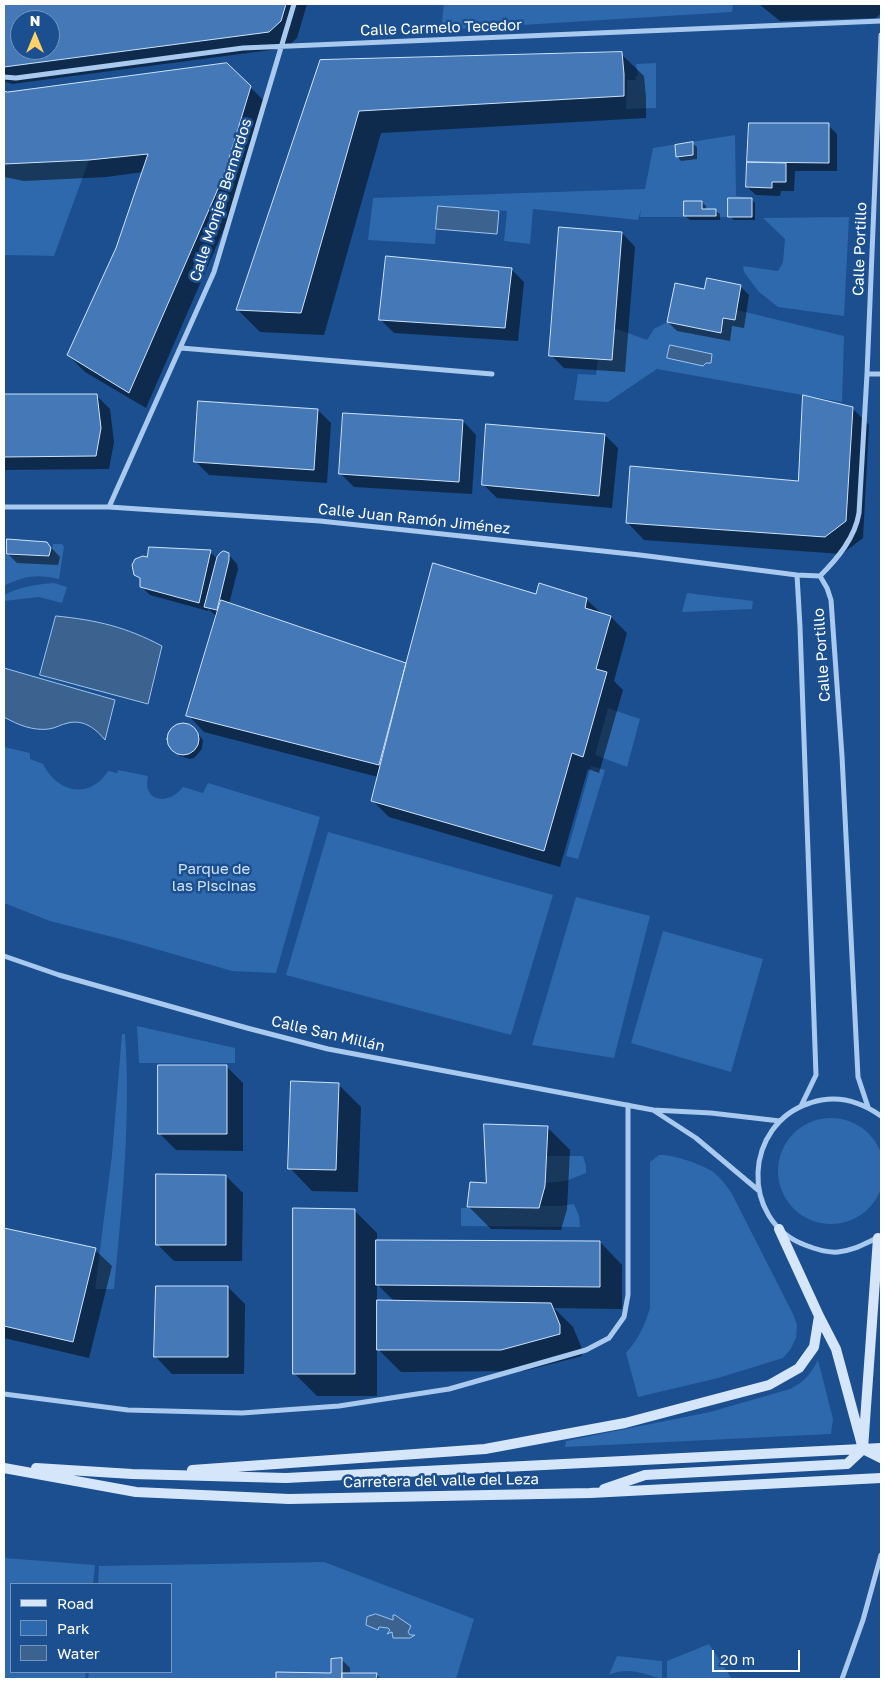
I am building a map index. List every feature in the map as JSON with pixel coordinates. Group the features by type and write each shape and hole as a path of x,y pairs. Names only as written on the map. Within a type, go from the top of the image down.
{"main road":[{"path":"778,1229 836,1349 863,1449 881,1458"},
{"path":"590,1493 645,1475 847,1464 863,1449 879,1236"},
{"path":"874,1300 881,1319"},
{"path":"132,1474 485,1449 625,1423 769,1386 799,1368 814,1347 819,1316"},
{"name":"Carretera del valle del Leza","path":"4,1467 132,1474 286,1478 881,1448"},
{"name":"Carretera del valle del Leza","path":"4,1467 136,1492 289,1499 590,1493 881,1478"}],"street":[{"name":"Calle Monjes Bernardos","path":"109,507 214,272 294,4"},
{"name":"Calle Carmelo Tecedor","path":"4,77 16,78 243,48 282,48 881,21"},
{"name":"Calle Portillo","path":"868,1107 858,1077 842,756 831,600 820,576 843,550 857,522 867,374 881,35"},
{"path":"181,348 492,374"},
{"path":"867,374 881,374"},
{"name":"Calle Juan Ramón Jiménez","path":"4,507 109,507 320,521 649,556 796,575 820,576"},
{"name":"Calle Portillo","path":"796,575 800,627 816,1075 801,1106"},
{"name":"Calle San Millán","path":"4,956 59,976 328,1049 653,1110 780,1121"},
{"path":"879,1236 858,1248 837,1252 816,1250 796,1242 778,1229 766,1211 758,1190 757,1171 760,1152 768,1135 780,1121 801,1106 818,1100 852,1101 868,1107 881,1116"},
{"path":"4,1394 128,1410 242,1413 339,1406 449,1389 586,1350 609,1338 624,1318 628,1295 628,1105"},
{"name":"Calle San Millán","path":"653,1110 696,1138 758,1190"},
{"path":"842,1679 863,1620 881,1555"}],"green space":[{"path":"444,4 733,4 732,12 441,30"},
{"path":"656,63 656,108 626,109 627,80 636,80 635,76 638,76 636,64"},
{"path":"735,135 736,196 752,198 752,217 640,217 641,209 638,220 533,209 530,244 504,241 507,211 438,206 435,244 368,240 373,198 645,189 653,148"},
{"path":"89,160 54,256 4,255 4,164"},
{"path":"849,217 844,316 778,307 759,292 744,272 743,266 778,271 783,262 785,239 763,218"},
{"path":"737,310 844,336 842,402 657,369 608,402 574,400 578,374 596,375 598,359 614,328 647,340 654,329 667,322 721,333 723,318 735,320"},
{"path":"53,544 62,544 64,547 59,579 30,577 4,586 4,547 6,555 51,557"},
{"path":"54,583 67,587 62,603 39,597 4,601 4,595 16,590"},
{"path":"687,593 753,601 752,609 682,612"},
{"path":"608,708 640,719 627,767 595,755"},
{"name":"Parque de las Piscinas","path":"4,747 30,753 30,759 43,764 49,774 65,787 74,789 92,786 101,780 108,771 117,773 118,770 148,776 147,785 149,791 152,796 158,798 170,797 183,787 203,793 208,783 320,817 276,973 232,971 50,921 4,903"},
{"path":"591,766 605,770 578,859 566,856"},
{"path":"328,832 553,895 511,1035 286,975"},
{"path":"576,897 650,916 614,1058 532,1045"},
{"path":"663,931 763,959 731,1072 631,1043"},
{"path":"137,1026 235,1048 235,1063 139,1063"},
{"path":"122,1034 125,1034 127,1066 126,1130 123,1194 114,1289 95,1289 112,1155"},
{"path":"831,1118 851,1122 869,1133 880,1151 884,1171 880,1191 869,1209 851,1220 831,1224 811,1220 793,1209 782,1191 778,1171 782,1151 793,1133 811,1122"},
{"path":"659,1155 679,1158 707,1168 718,1176 731,1192 793,1314 797,1325 796,1338 790,1350 783,1358 718,1378 638,1397 626,1353 641,1332 650,1308 650,1162"},
{"path":"546,1156 583,1156 586,1173 566,1181 545,1183"},
{"path":"574,1204 579,1216 580,1227 461,1226 461,1208 539,1208 540,1206"},
{"path":"818,1360 833,1419 831,1434 565,1447 566,1441 710,1412 790,1389 807,1377"},
{"path":"4,1558 95,1565 93,1583 10,1583 10,1673 86,1673 85,1679 4,1679"},
{"path":"324,1562 474,1619 456,1679 88,1679 89,1673 172,1673 172,1583 98,1583 99,1566"},
{"path":"709,1644 732,1679 667,1679 667,1661"},
{"path":"617,1656 662,1661 662,1679 629,1671 616,1672 609,1675"}],"water":[{"path":"438,206 499,211 497,234 436,229"},
{"path":"670,345 712,354 711,363 706,363 703,366 667,358"},
{"path":"56,616 111,625 162,646 148,704 40,675"},
{"path":"4,668 115,700 105,740 94,729 79,722 68,723 49,729 37,729 20,725 4,717"},
{"path":"376,1614 393,1620 393,1615 395,1615 411,1626 408,1632 410,1635 415,1635 410,1638 393,1638 392,1632 387,1634 390,1630 388,1628 379,1627 378,1630 366,1625 367,1617"}],"building":[{"path":"4,4 286,4 281,21 269,32 60,60 60,10 10,10 10,60 57,60 4,67"},
{"path":"622,52 624,96 359,111 301,313 236,310 320,60"},
{"path":"227,63 251,86 224,175 129,393 67,355 116,248 148,154 89,160 4,164 4,91"},
{"path":"749,123 829,123 829,163 747,162"},
{"path":"693,142 693,155 676,157 675,145"},
{"path":"747,162 786,163 786,182 772,182 772,188 746,187"},
{"path":"728,198 752,198 752,217 728,217"},
{"path":"684,201 702,201 702,209 716,209 716,216 684,216"},
{"path":"559,227 622,232 612,360 549,356"},
{"path":"386,256 512,268 505,328 379,320"},
{"path":"707,278 741,285 735,320 723,318 721,333 667,322 675,283 704,289"},
{"path":"4,394 97,394 101,428 96,456 4,457"},
{"path":"803,395 853,407 846,521 825,537 626,523 630,466 798,481"},
{"path":"198,401 318,409 314,470 194,462"},
{"path":"343,413 463,420 459,482 339,474"},
{"path":"486,424 605,434 599,496 482,485"},
{"path":"7,539 47,542 51,548 49,556 7,554"},
{"path":"149,547 211,550 199,603 140,587 140,578 134,575 132,565 135,559 143,556 147,557"},
{"path":"224,551 229,553 229,560 217,610 204,607 217,557"},
{"path":"433,563 536,594 539,583 587,598 585,608 611,616 596,669 607,672 583,757 572,753 544,851 371,801"},
{"path":"221,600 406,663 379,765 186,716"},
{"path":"183,723 189,724 194,728 198,733 198,745 194,750 189,754 183,755 177,754 172,750 168,745 167,739 168,733 172,728 177,724"},
{"path":"158,1065 227,1065 227,1134 158,1134"},
{"path":"291,1081 339,1083 336,1170 288,1169"},
{"path":"484,1124 548,1126 545,1186 539,1208 467,1207 470,1182 486,1183"},
{"path":"156,1174 226,1175 226,1245 156,1245"},
{"path":"293,1208 355,1209 355,1374 293,1374"},
{"path":"4,1228 96,1248 73,1342 4,1326"},
{"path":"376,1240 600,1241 600,1287 376,1285"},
{"path":"156,1286 228,1286 228,1357 154,1357"},
{"path":"377,1300 551,1303 560,1325 560,1334 501,1350 377,1350"},
{"path":"342,1658 342,1679 276,1679 276,1672 331,1673 331,1659"},
{"path":"342,1673 377,1673 376,1679 342,1679"}]}
